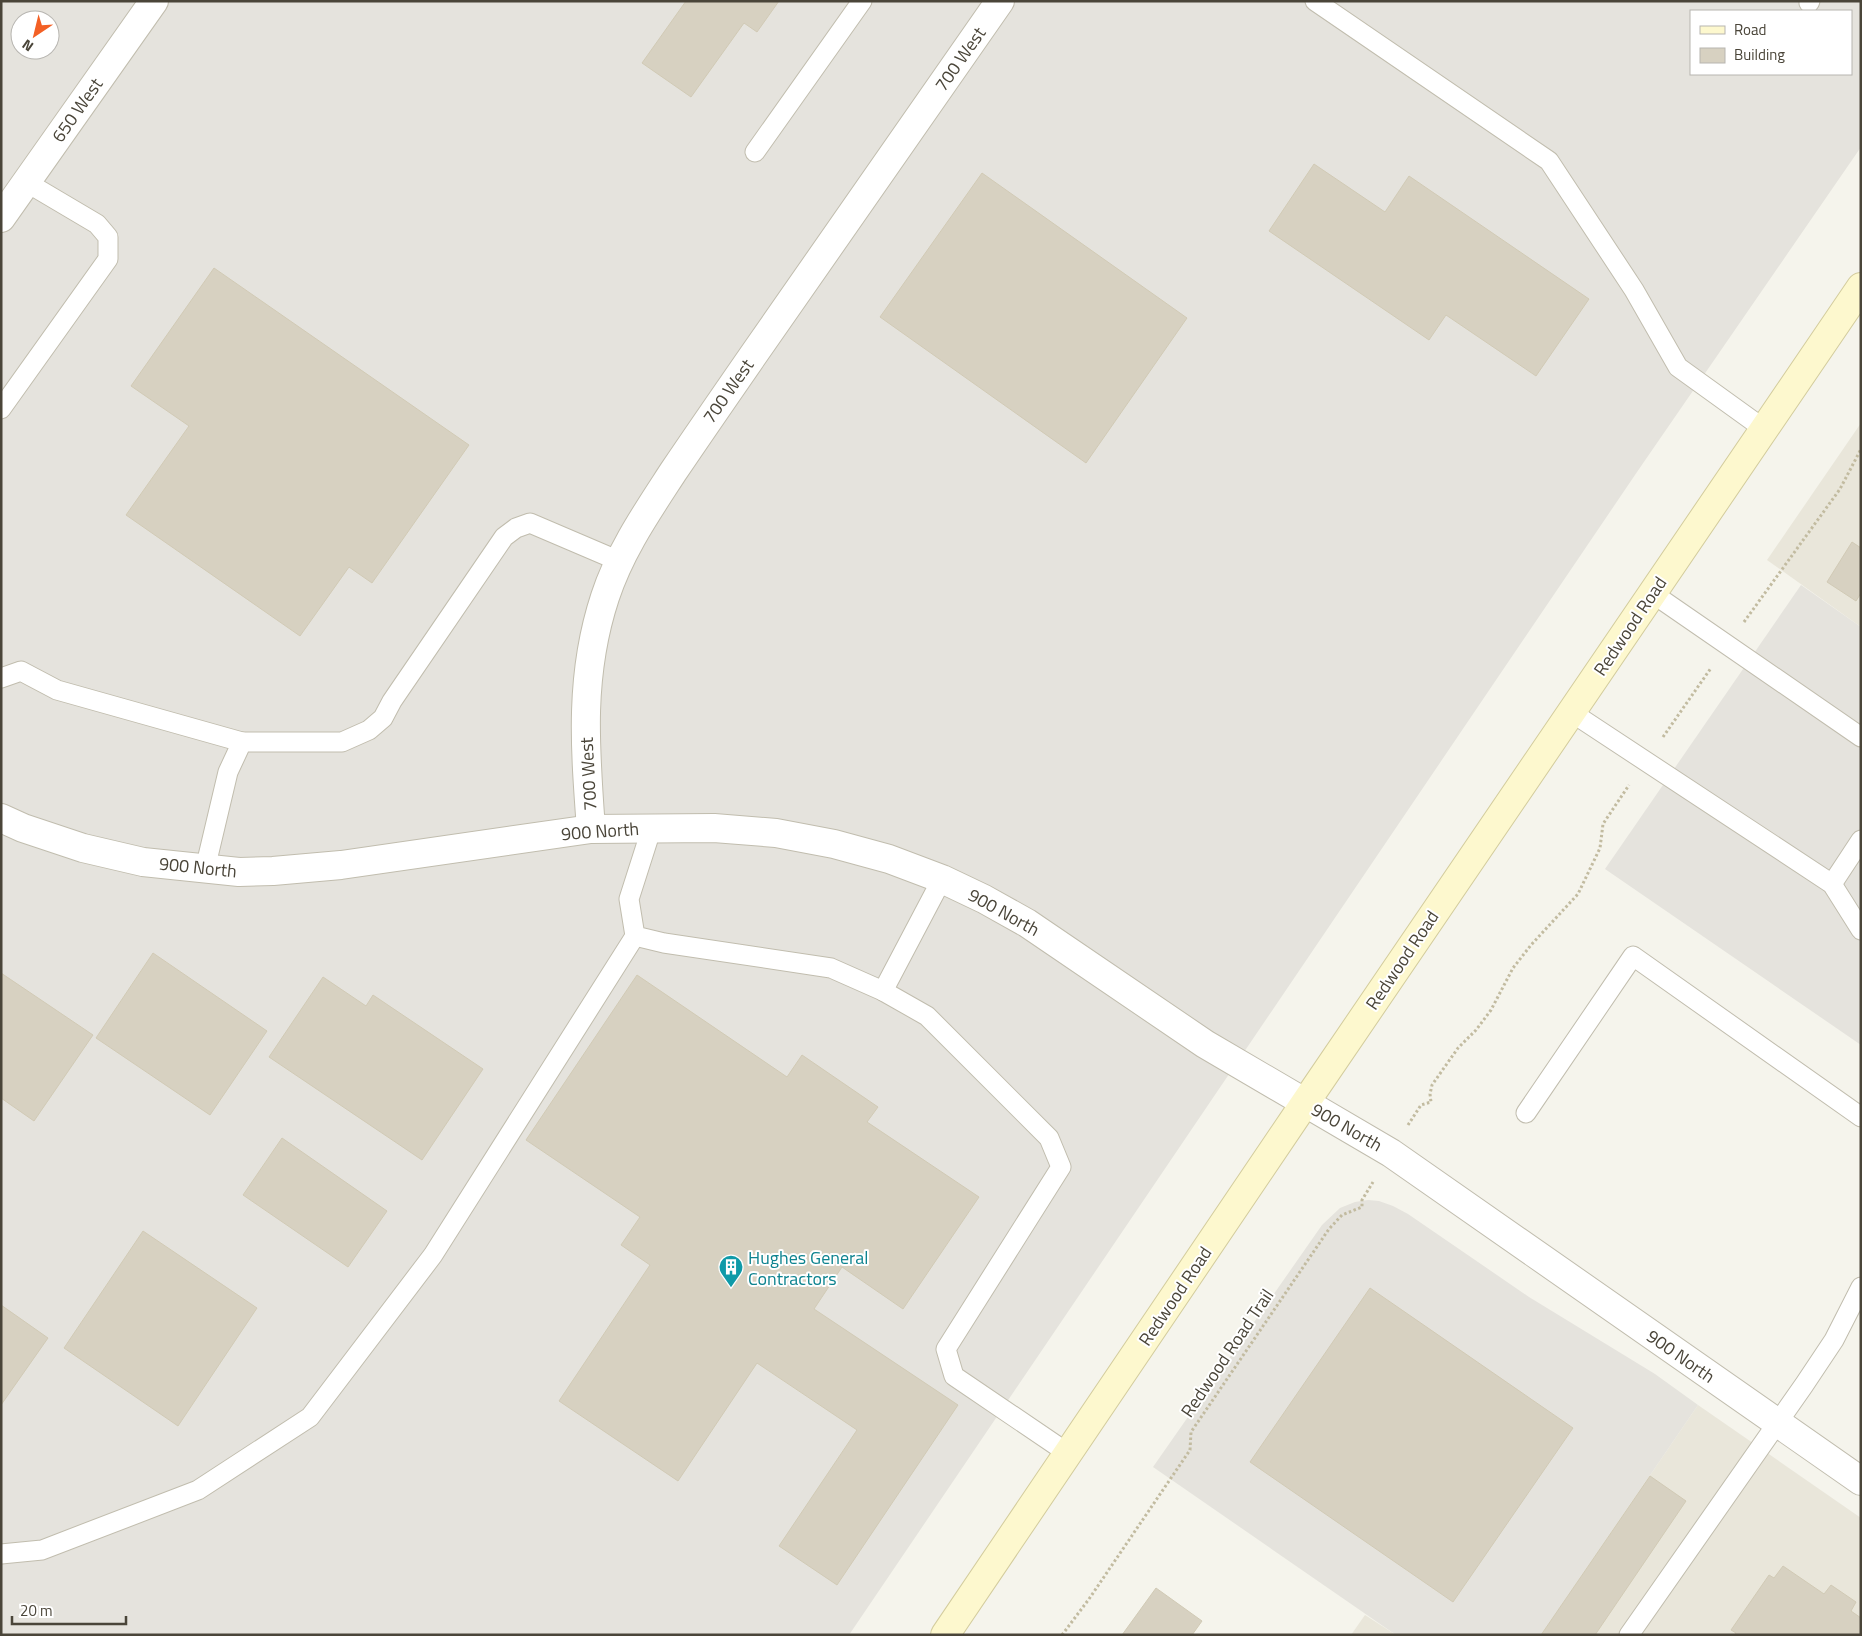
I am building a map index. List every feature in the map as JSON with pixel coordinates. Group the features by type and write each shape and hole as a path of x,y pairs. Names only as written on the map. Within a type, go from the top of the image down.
{"main road":[{"name":"Redwood Road","path":"945,1635 1861,288"}],"street":[{"name":"650 West","path":"3,211 26,182 154,1"},
{"name":"700 West","path":"592,829 586,756 587,679 594,638 605,597 619,561 640,522 704,425 996,3"},
{"name":"900 North","path":"1,818 23,828 83,848 143,862 239,872 306,869 592,829 652,827 714,828 776,834 825,842 889,859 942,879 984,899 1027,923 1205,1044 1391,1153 1861,1481"}],"lane":[{"path":"755,152 862,1"},
{"path":"1315,1 1549,162 1634,290 1678,367 1764,429"},
{"path":"1,409 108,259 108,238 97,224 26,182"},
{"path":"1,678 21,671 57,690 242,742 342,742 369,730 383,718 397,693 504,537 516,528 530,523 619,561"},
{"path":"1652,593 1861,737"},
{"path":"1571,712 1832,884 1861,930"},
{"path":"205,869 228,772 242,742"},
{"path":"1,1554 42,1550 198,1490 310,1417 433,1255 635,936 629,899 652,827"},
{"path":"1832,884 1861,840"},
{"path":"883,991 942,879"},
{"path":"635,936 664,943 831,968 883,991 927,1016 1049,1138 1061,1167 946,1349 954,1376 1069,1454"},
{"path":"1526,1113 1633,956 1861,1117"},
{"path":"1629,1635 1834,1340 1861,1287"}],"path":[{"path":"1421,1105 1431,1102"},
{"name":"Redwood Road Trail","path":"1062,1635 1089,1599 1190,1450 1190,1432 1306,1261 1329,1229 1342,1215 1362,1207 1362,1200"}],"shaded area":[{"path":"1,1 1861,1 1861,147 1637,472 849,1635 1,1635"},
{"path":"1861,423 1861,627 1767,560"},
{"path":"1801,585 1861,627 1861,1045 1605,869"},
{"path":"1379,1201 1408,1214 1529,1297 1655,1374 1698,1405 1541,1635 1396,1635 1153,1467 1322,1225 1340,1208 1355,1202"},
{"path":"1698,1405 1861,1518 1861,1635 1541,1635"},
{"path":"1365,1615 1396,1635 1351,1635"}],"building":[{"path":"686,1 779,1 757,32 744,23 691,97 642,63"},
{"path":"1314,164 1385,212 1409,176 1589,299 1536,376 1446,315 1429,340 1269,231"},
{"path":"982,173 1187,318 1086,463 880,317"},
{"path":"214,268 469,445 372,583 349,567 300,636 126,515 189,426 131,386"},
{"path":"1852,542 1861,548 1861,593 1856,601 1827,582"},
{"path":"153,953 267,1031 210,1115 96,1038"},
{"path":"1,973 93,1035 34,1121 1,1098"},
{"name":"Hughes General Contractors","path":"637,975 787,1077 802,1055 878,1107 867,1122 979,1197 903,1309 842,1267 814,1309 958,1405 837,1585 779,1546 857,1430 757,1363 678,1481 559,1401 650,1265 621,1245 640,1217 526,1140"},
{"path":"323,977 366,1006 373,995 483,1069 422,1160 269,1057"},
{"path":"282,1138 387,1211 348,1267 243,1195"},
{"path":"143,1231 257,1308 178,1426 64,1348"},
{"path":"1370,1288 1573,1428 1453,1602 1250,1462"},
{"path":"1,1305 48,1338 1,1405"},
{"path":"1650,1476 1686,1501 1595,1635 1541,1635"},
{"path":"1783,1566 1824,1594 1831,1585 1856,1602 1851,1611 1861,1618 1861,1635 1735,1635 1736,1633 1731,1630 1769,1575 1774,1578"},
{"path":"1156,1588 1202,1621 1192,1635 1122,1635"}],"place":[{"name":"Hughes General Contractors","path":"731,1288"}]}
